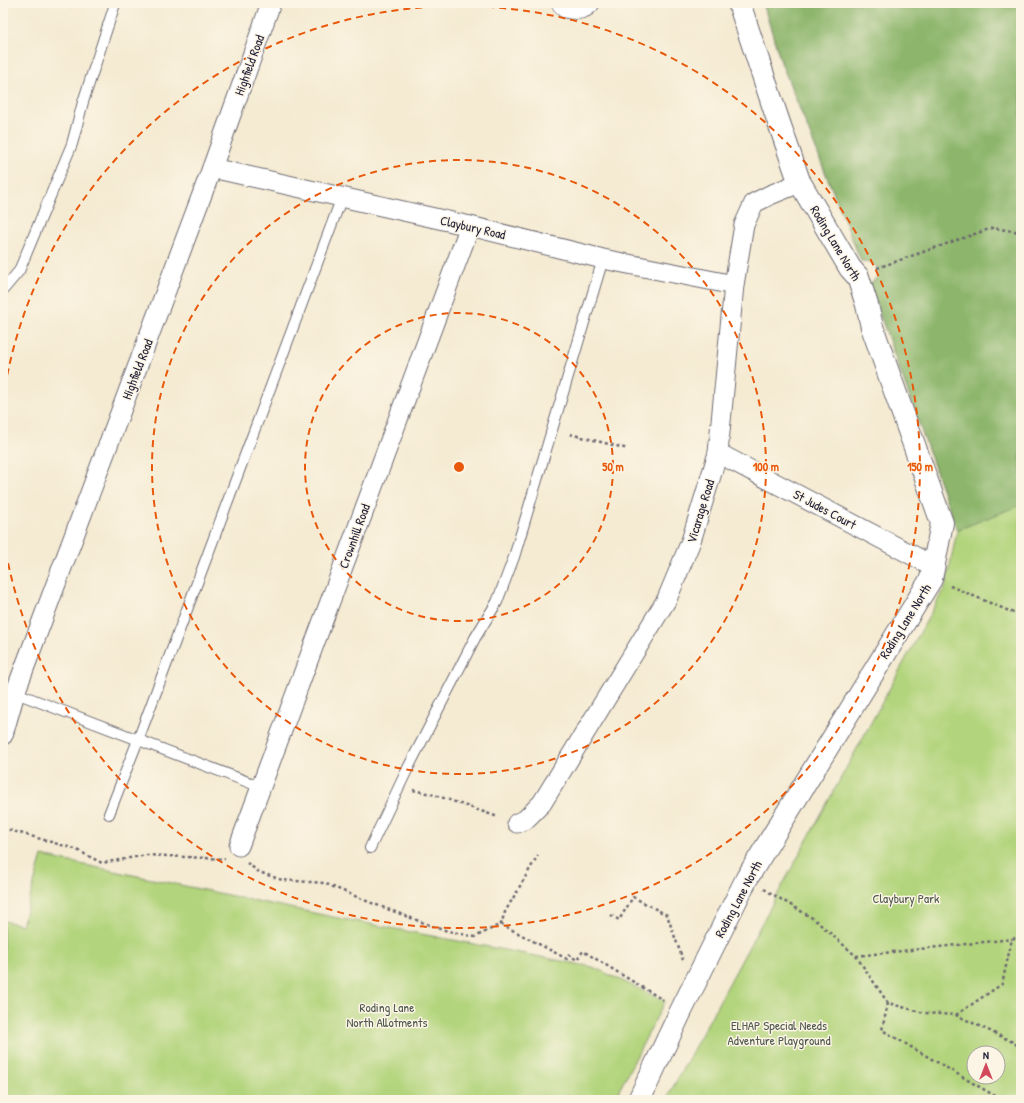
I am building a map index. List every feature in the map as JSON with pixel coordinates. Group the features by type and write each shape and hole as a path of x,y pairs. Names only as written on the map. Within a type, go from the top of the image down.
{"street":[{"name":"Highfield Road","path":"3,735 9,690 212,168 271,3"},
{"path":"561,3 565,8 576,10 588,6 590,3"},
{"name":"Roding Lane North","path":"639,1100 747,878 932,572 942,523 872,327 868,305 858,277 850,268 799,181 739,3"},
{"name":"Claybury Road","path":"212,168 470,226 603,259 734,285"},
{"name":"Vicarage Road","path":"517,823 525,820 542,803 667,599 692,541 718,453 734,285 744,225 754,204 770,195 792,186 799,181"},
{"name":"Crownhill Road","path":"237,855 470,226"},
{"name":"St Judes Court","path":"718,453 932,572"}],"lane":[{"path":"3,290 18,271 72,144 83,102 114,7"},
{"path":"109,814 342,197"},
{"path":"370,848 399,787 475,638 496,602 514,557 603,259"},
{"path":"9,690 261,787"}],"path":[{"path":"858,277 878,268 992,228 1021,232"},
{"path":"570,434 628,449"},
{"path":"932,572 1021,616"},
{"path":"399,787 435,795 517,823"},
{"path":"3,828 75,849 102,863 147,855 237,855 259,872 282,880 324,882 369,902 440,929 476,936 501,924 506,912 538,855"},
{"path":"747,878 814,919 856,956 888,1003 924,1013 956,1015 1014,1043 1021,1051"},
{"path":"611,915 619,920 633,896 667,915 682,960 701,972"},
{"path":"501,924 566,959 569,955 577,960 582,951 681,1011"},
{"path":"856,956 1012,939 1021,936"},
{"path":"956,1015 1002,984 1012,939"},
{"path":"888,1003 882,1030 1002,1100"}],"green space":[{"name":"Claybury Park","path":"763,3 1021,3 1021,1100 666,1100 946,585 957,530 869,284 876,279 878,268 870,262 861,261 781,62"},
{"path":"763,3 1021,3 1021,505 957,530 869,284 876,279 878,268 870,262 861,261 781,62"},
{"name":"Roding Lane North Allotments","path":"42,856 328,916 593,967 665,1001 614,1100 3,1100 3,924 4,921 22,925"}],"park label":[{"name":"ELHAP Special Needs Adventure Playground","path":"779,1032"}]}
